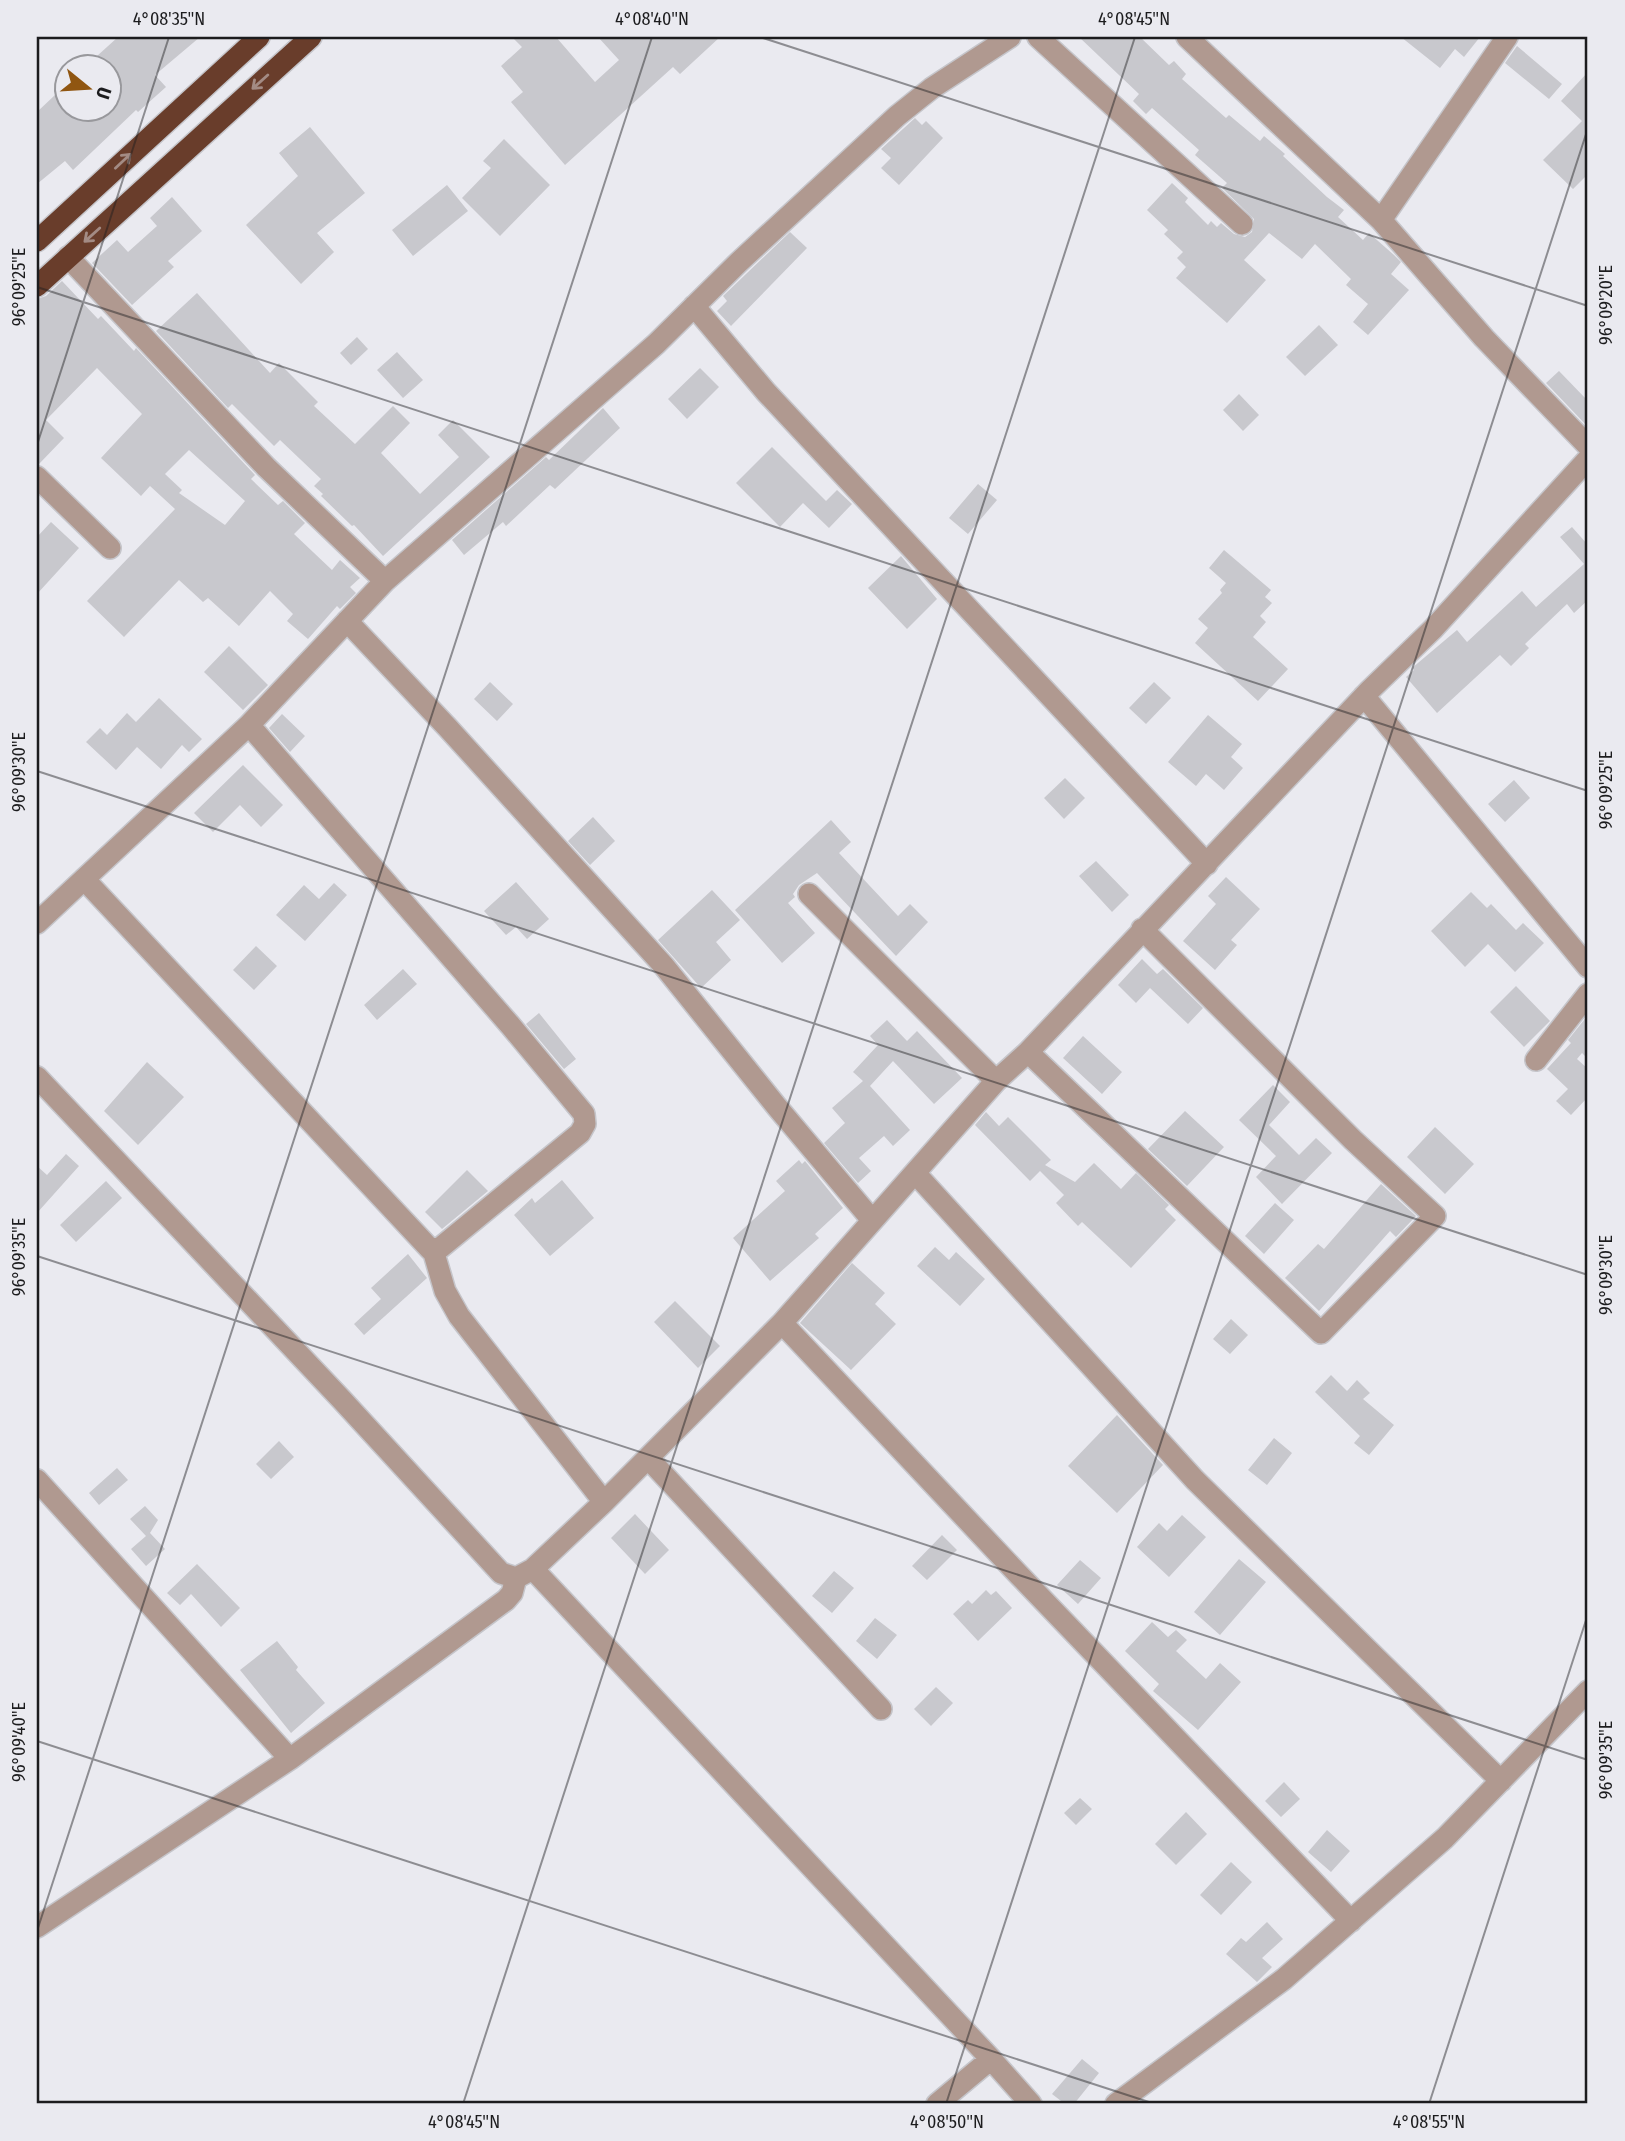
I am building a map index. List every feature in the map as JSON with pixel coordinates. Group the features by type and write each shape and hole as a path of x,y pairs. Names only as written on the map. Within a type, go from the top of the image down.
{"highway":[{"path":"37,241 259,37"},
{"path":"37,285 311,37"}],"street":[{"path":"37,923 249,725 385,581 626,370 897,116 932,88 1010,37"},
{"path":"1038,37 1242,224"},
{"path":"1187,37 1381,220 1484,338 1588,446"},
{"path":"1381,220 1507,37"},
{"path":"68,257 266,467 385,581"},
{"path":"694,306 775,402 1207,864"},
{"path":"37,1927 290,1759 506,1600 524,1574 604,1502 782,1323 996,1081 1028,1052 1364,696 1433,629 1588,459"},
{"path":"37,477 110,548"},
{"path":"347,621 664,966 776,1107 872,1220"},
{"path":"1364,696 1588,967"},
{"path":"84,879 426,1247 433,1250 440,1248 580,1133 585,1124 584,1114 249,725"},
{"path":"809,894 996,1081"},
{"path":"1028,1052 1321,1333 1435,1216 1353,1140 1142,929"},
{"path":"1536,1060 1588,994"},
{"path":"37,1077 501,1573 524,1574 991,2059 1031,2104"},
{"path":"916,1174 1195,1480 1501,1781"},
{"path":"433,1250 445,1291 459,1316 604,1502"},
{"path":"782,1323 1351,1921"},
{"path":"648,1458 881,1709"},
{"path":"37,1480 290,1759"},
{"path":"1116,2104 1284,1979 1351,1921 1445,1838 1588,1690"},
{"path":"937,2104 991,2059"}],"building":[{"path":"118,37 200,37 155,75 166,87 138,112 136,110 73,170 65,161 37,184 37,112 52,98 52,122 122,122 122,52 101,52"},
{"path":"512,37 556,37 595,82 619,60 598,37 720,37 680,74 673,67 565,165 511,102 523,92 501,66 522,47"},
{"path":"1079,37 1140,37 1169,65 1174,61 1186,74 1182,79 1226,118 1229,115 1260,141 1264,136 1285,154 1283,156 1344,210 1338,217 1363,240 1369,233 1394,255 1401,262 1391,274 1409,290 1368,335 1353,322 1368,304 1346,285 1351,279 1315,244 1302,259 1269,233 1244,260 1266,280 1227,323 1176,278 1186,267 1177,258 1183,252 1164,234 1168,230 1147,210 1172,183 1188,198 1185,202 1208,225 1211,221 1217,227 1221,223 1234,234 1245,237 1252,232 1254,219 1222,188 1227,183 1195,155 1199,150 1152,108 1146,114 1133,101 1139,94"},
{"path":"1401,37 1480,37 1464,57 1455,49 1440,68"},
{"path":"1517,46 1562,84 1549,99 1505,63"},
{"path":"1588,72 1588,174 1573,189 1543,160 1582,121 1561,101"},
{"path":"915,118 922,125 926,121 943,138 899,185 881,168 891,158 881,149"},
{"path":"310,127 365,193 317,233 334,252 301,284 246,225 298,176 279,153"},
{"path":"504,139 550,185 500,236 462,198 491,168 483,161"},
{"path":"447,185 468,211 413,256 392,230"},
{"path":"172,197 202,231 168,261 174,267 132,305 92,263 117,240 128,252 157,226 150,218"},
{"path":"790,232 807,248 731,326 717,311 727,301 723,296"},
{"path":"62,281 98,319 101,316 134,351 136,348 255,475 251,479 278,505 283,501 305,523 294,534 332,570 340,560 360,578 350,587 356,593 340,609 337,606 308,639 287,621 293,614 270,591 239,626 208,598 203,602 179,580 124,637 87,601 175,509 150,486 141,496 101,458 142,414 97,368 46,420 64,438 37,464 37,299 46,296","holes":["189,450 245,501 225,525 179,493 182,490 165,474"]},
{"path":"197,293 270,373 279,363 318,402 314,406 355,444 393,406 410,423 381,453 420,494 459,457 438,435 453,420 490,457 383,556 354,525 321,496 323,494 314,486 321,479 280,440 274,446 232,404 228,408 156,331"},
{"path":"1319,325 1338,345 1305,376 1286,357"},
{"path":"357,337 368,349 351,365 340,353"},
{"path":"397,352 423,380 403,398 377,370"},
{"path":"700,368 719,387 687,419 668,399"},
{"path":"1559,371 1588,401 1588,427 1546,383"},
{"path":"1239,394 1259,415 1243,431 1223,410"},
{"path":"603,408 620,428 555,489 550,485 506,526 503,522 464,555 452,540 546,457 549,460"},
{"path":"772,447 826,501 837,490 852,504 829,528 803,503 780,527 736,483"},
{"path":"978,484 997,500 968,534 949,518"},
{"path":"51,522 79,548 37,594 37,537"},
{"path":"1572,527 1588,545 1588,600 1574,613 1567,604 1525,644 1529,648 1511,666 1500,655 1437,713 1406,677 1414,670 1412,668 1457,630 1467,642 1522,591 1536,607 1584,564 1560,537"},
{"path":"1224,550 1271,590 1265,597 1272,603 1260,616 1266,622 1253,637 1288,669 1258,701 1195,643 1208,628 1198,619 1222,593 1220,590 1226,583 1209,568"},
{"path":"901,556 937,599 907,629 868,588"},
{"path":"229,646 268,685 243,710 204,672"},
{"path":"490,682 513,704 497,721 474,699"},
{"path":"1154,682 1171,698 1146,724 1129,708"},
{"path":"159,698 202,739 189,752 182,745 161,769 137,747 116,770 86,742 100,728 107,735 127,713 136,722"},
{"path":"282,714 305,736 290,752 269,728"},
{"path":"1208,715 1242,744 1231,757 1243,768 1224,790 1206,774 1196,786 1168,762"},
{"path":"243,765 283,805 261,827 240,805 213,832 194,813"},
{"path":"1065,778 1085,798 1064,819 1044,798"},
{"path":"1514,780 1530,798 1505,822 1488,804"},
{"path":"593,817 615,841 590,865 568,841"},
{"path":"831,820 851,842 839,853 898,916 910,904 928,922 896,956 817,873 799,885 793,894 795,897 788,903 815,933 782,963 735,910"},
{"path":"1096,861 1129,895 1112,912 1079,876"},
{"path":"1226,877 1260,909 1231,940 1237,945 1215,970 1183,941 1216,904 1208,896"},
{"path":"516,882 549,919 527,939 516,927 506,935 484,911"},
{"path":"334,883 347,895 305,941 276,915 304,885 319,899"},
{"path":"712,890 740,920 716,942 731,960 701,988 658,940"},
{"path":"1471,892 1487,908 1491,904 1516,930 1523,923 1544,943 1515,972 1488,944 1465,967 1431,931"},
{"path":"256,946 277,966 254,990 233,970"},
{"path":"1142,959 1157,974 1163,969 1203,1008 1188,1024 1150,988 1136,1003 1118,985"},
{"path":"403,969 417,984 377,1020 364,1005"},
{"path":"1516,986 1550,1021 1524,1047 1490,1012"},
{"path":"539,1013 576,1059 564,1069 526,1024"},
{"path":"1588,1015 1588,1059 1582,1053 1577,1059 1588,1069 1588,1097 1571,1115 1556,1101 1568,1089 1547,1069 1571,1043 1568,1040"},
{"path":"887,1020 907,1041 917,1031 962,1078 934,1104 893,1061 870,1086 910,1130 893,1146 884,1136 859,1158 871,1171 858,1183 824,1143 845,1123 832,1108 863,1081 853,1072 878,1045 870,1036"},
{"path":"1083,1036 1122,1072 1102,1094 1063,1058"},
{"path":"147,1062 184,1097 138,1145 104,1111"},
{"path":"1273,1085 1290,1102 1269,1125 1299,1155 1316,1138 1332,1153 1282,1204 1256,1177 1276,1156 1239,1120"},
{"path":"1185,1111 1224,1147 1187,1186 1148,1149"},
{"path":"986,1112 999,1126 1008,1117 1051,1160 1045,1165 1075,1182 1094,1163 1121,1189 1136,1173 1169,1205 1165,1209 1176,1220 1131,1268 1082,1222 1078,1226 1056,1203 1064,1195 1040,1171 1030,1181 975,1125"},
{"path":"1435,1127 1474,1164 1445,1194 1407,1157"},
{"path":"66,1154 79,1166 37,1213 37,1166 47,1175"},
{"path":"799,1160 802,1164 805,1161 843,1208 815,1234 819,1238 770,1281 733,1238 785,1191 776,1181"},
{"path":"467,1170 488,1191 442,1229 425,1212"},
{"path":"562,1180 594,1218 550,1256 514,1215 532,1198 535,1203"},
{"path":"106,1181 122,1198 76,1242 60,1225"},
{"path":"1381,1184 1416,1216 1396,1237 1390,1231 1319,1311 1285,1278 1318,1244 1324,1249"},
{"path":"1275,1203 1294,1220 1264,1254 1245,1236"},
{"path":"935,1247 949,1260 956,1252 985,1279 960,1306 917,1266"},
{"path":"408,1254 427,1278 364,1335 354,1324 381,1299 371,1288"},
{"path":"852,1263 885,1293 875,1304 896,1324 851,1370 800,1323"},
{"path":"675,1301 720,1346 698,1368 654,1322"},
{"path":"1231,1319 1248,1335 1230,1354 1213,1339"},
{"path":"1331,1375 1347,1391 1357,1380 1370,1393 1363,1399 1394,1425 1369,1455 1354,1443 1360,1436 1315,1392"},
{"path":"1117,1415 1163,1465 1117,1513 1068,1466"},
{"path":"1274,1438 1292,1453 1267,1485 1248,1470"},
{"path":"279,1441 294,1457 271,1479 256,1464"},
{"path":"117,1468 128,1480 99,1505 89,1493"},
{"path":"145,1506 158,1520 150,1533 165,1549 146,1566 131,1549 146,1536 130,1519"},
{"path":"635,1514 669,1550 645,1574 611,1538"},
{"path":"1182,1515 1206,1537 1169,1577 1137,1547 1159,1523 1167,1531"},
{"path":"942,1535 957,1550 927,1580 912,1566"},
{"path":"1239,1559 1266,1582 1220,1635 1194,1612"},
{"path":"1080,1560 1101,1578 1078,1604 1057,1585"},
{"path":"197,1564 240,1608 221,1627 191,1594 180,1605 167,1593"},
{"path":"834,1571 854,1588 832,1613 812,1596"},
{"path":"986,1590 991,1595 996,1591 1012,1608 978,1641 953,1614 968,1600 972,1604"},
{"path":"875,1618 897,1635 877,1659 856,1641"},
{"path":"1152,1622 1168,1637 1176,1630 1187,1640 1176,1651 1206,1679 1220,1663 1241,1682 1198,1730 1153,1691 1159,1684 1125,1651"},
{"path":"277,1641 298,1667 296,1670 325,1703 291,1733 240,1670"},
{"path":"936,1687 953,1703 931,1726 914,1709"},
{"path":"1284,1782 1300,1799 1281,1817 1265,1801"},
{"path":"1080,1798 1092,1809 1076,1825 1064,1813"},
{"path":"1186,1812 1207,1834 1176,1865 1155,1844"},
{"path":"1327,1830 1350,1851 1331,1872 1308,1852"},
{"path":"1231,1862 1252,1882 1221,1915 1200,1895"},
{"path":"1267,1922 1283,1939 1262,1958 1272,1967 1257,1982 1226,1954 1241,1938 1246,1942"},
{"path":"1082,2059 1099,2073 1074,2104 1065,2104 1052,2094"}]}
